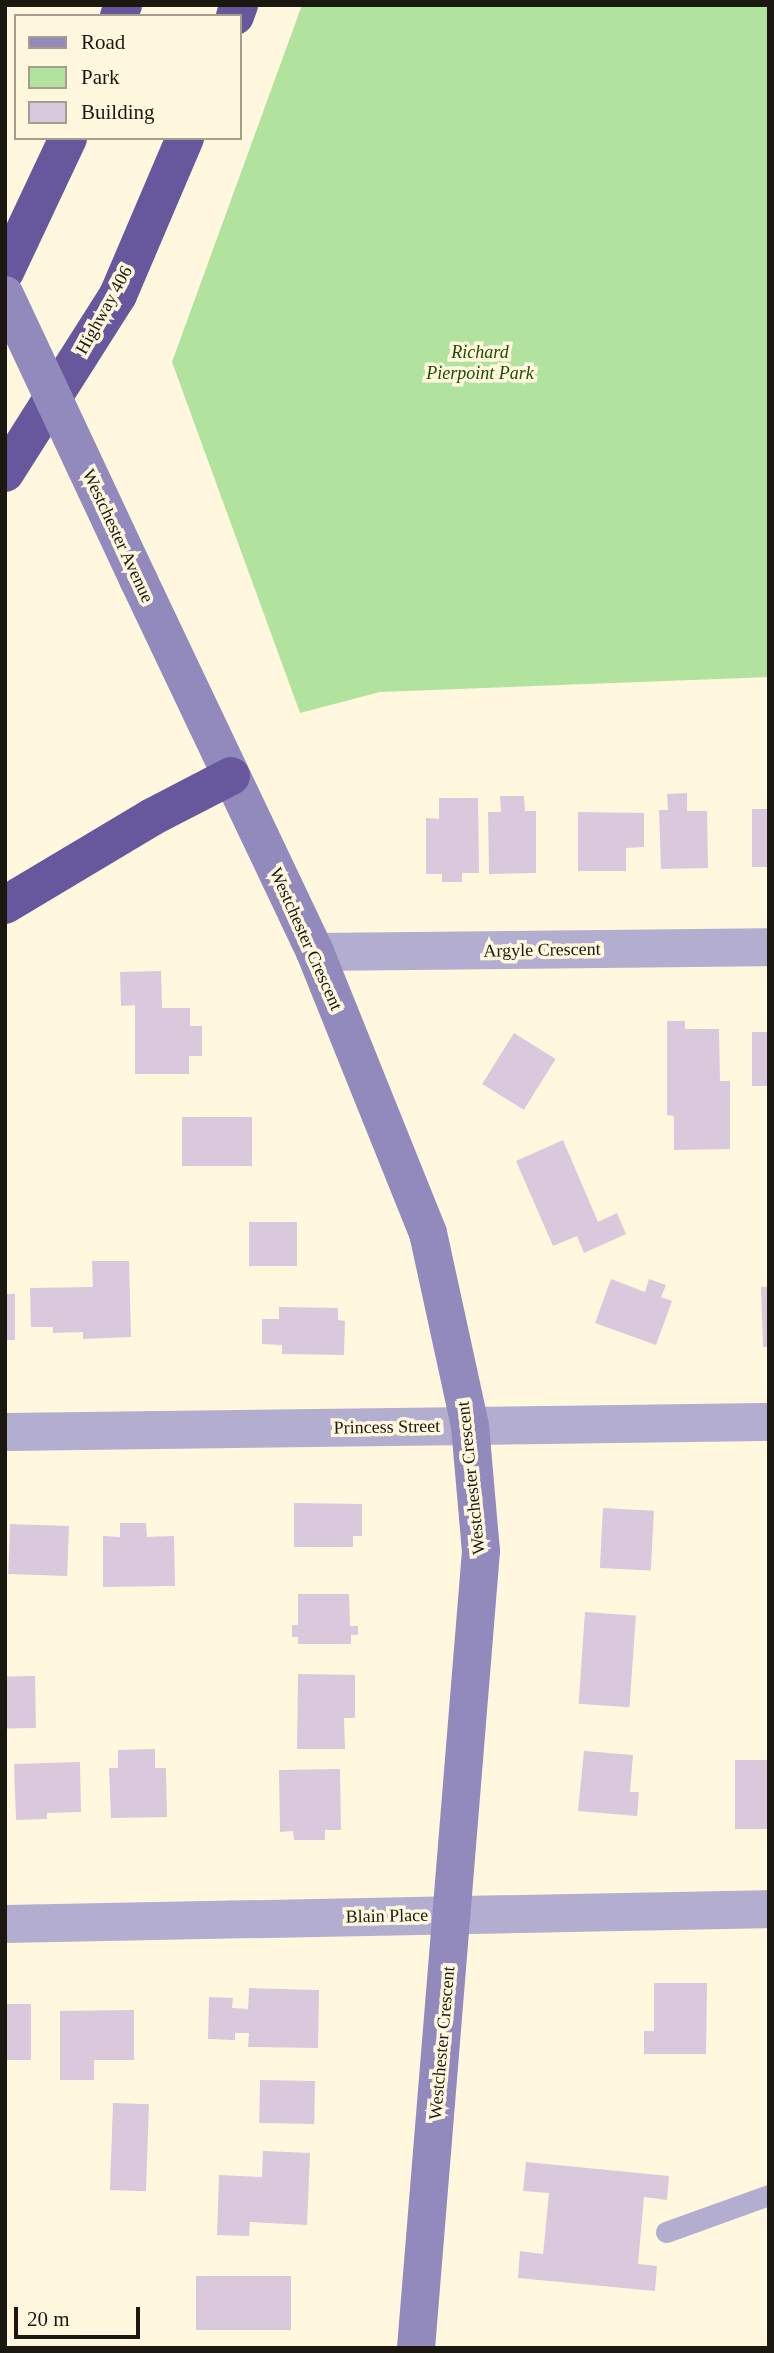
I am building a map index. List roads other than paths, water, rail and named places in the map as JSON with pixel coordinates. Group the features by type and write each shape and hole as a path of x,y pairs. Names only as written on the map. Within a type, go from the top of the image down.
{"highway":[{"path":"5,272 67,140"},
{"name":"Highway 406","path":"5,473 118,295 184,140"},
{"path":"5,905 152,817 231,776"}],"main road":[{"name":"Westchester Avenue","path":"5,295 231,776"},
{"name":"Westchester Crescent","path":"231,776 315,952 428,1233 470,1426 481,1551 416,2348"}],"street":[{"name":"Argyle Crescent","path":"315,952 769,947"},
{"name":"Princess Street","path":"5,1432 769,1422"},
{"name":"Blain Place","path":"5,1924 768,1911"}],"lane":[{"path":"666,2232 769,2195"}],"park label":[{"name":"Richard Pierpoint Park","path":"480,363"}]}
